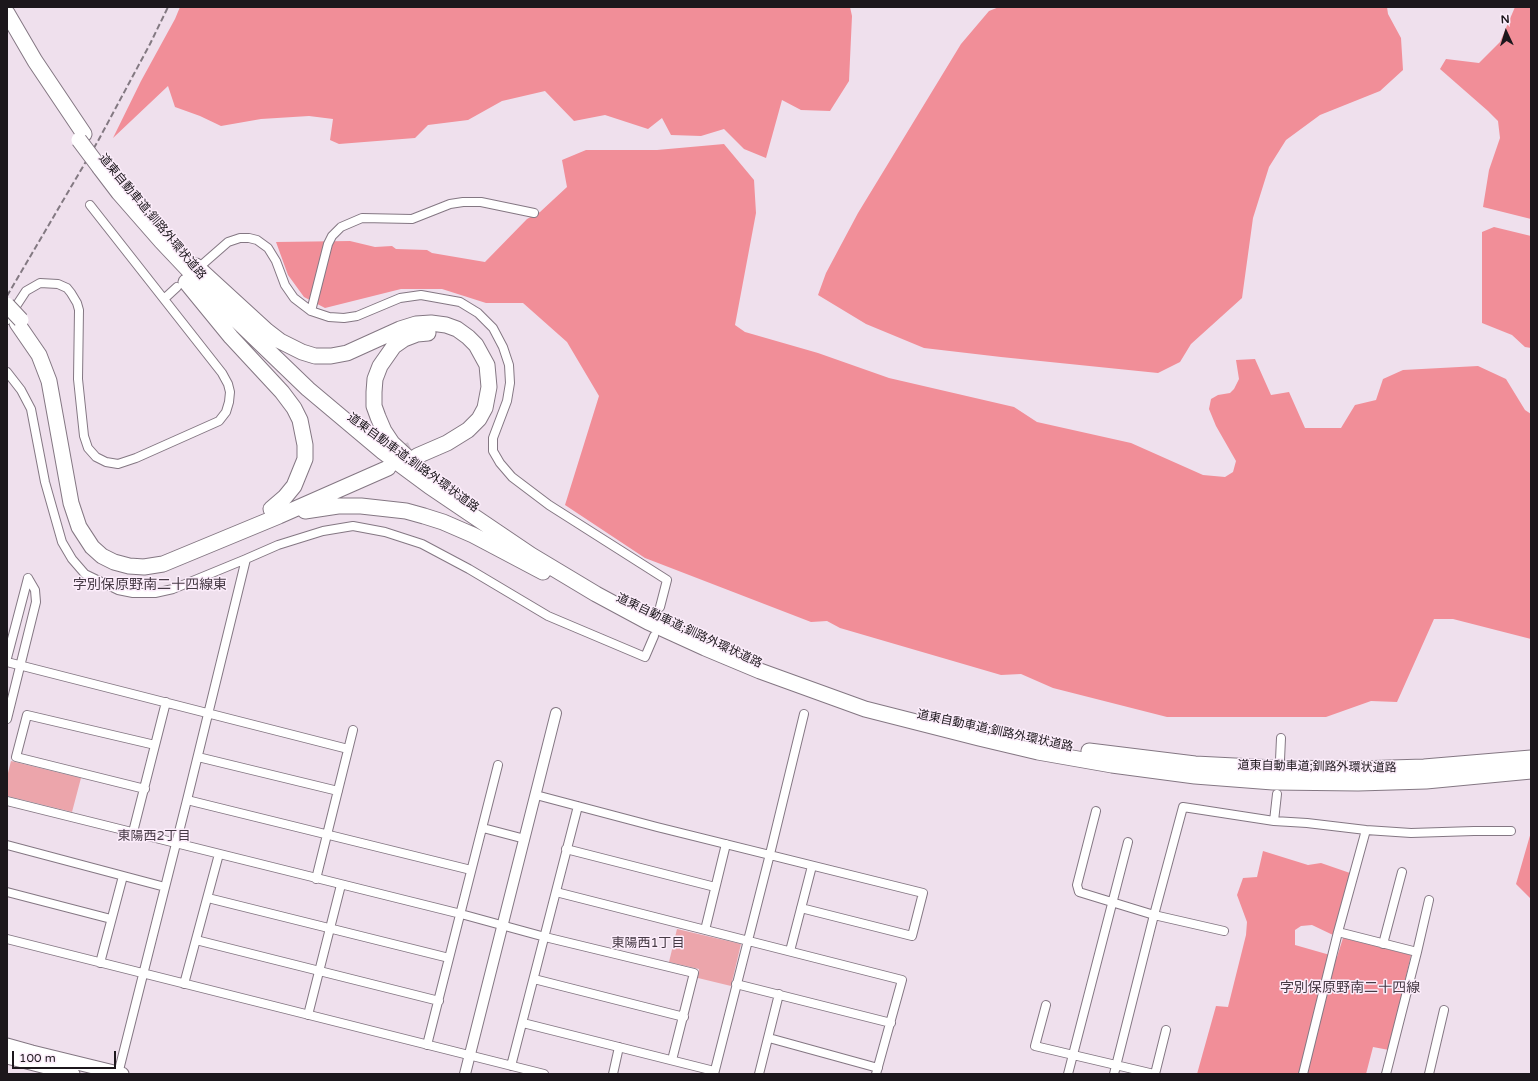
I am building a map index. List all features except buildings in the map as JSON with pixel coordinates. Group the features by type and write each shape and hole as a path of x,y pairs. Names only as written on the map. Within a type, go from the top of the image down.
{"highway":[{"name":"道東自動車道;釧路外環状道路","path":"7,13 82,137"},
{"name":"道東自動車道;釧路外環状道路","path":"7,24 56,105 82,137 102,165 119,193 190,273 269,353 308,389 343,421 399,459 429,477 535,550 598,588 651,616 761,665 866,702 924,717 1040,743 1195,764 1274,768 1424,768 1531,758"},
{"name":"道東自動車道;釧路外環状道路","path":"102,165 200,275 273,349 399,459 476,519 531,555 596,594 648,622 705,648 816,692 865,709 1038,752 1112,765 1195,776 1273,782 1358,783 1426,781 1531,771"},
{"path":"119,193 140,225 231,337 282,392 294,408 300,420 305,444 305,459 294,486 285,496 275,513"},
{"path":"7,305 13,319 39,355 49,381 71,503 79,527 92,546 102,556 114,562 129,566 144,567 163,564 399,459 447,443 468,430 479,419 485,408 489,387 487,365 476,345 468,336 457,329 446,325 431,323 416,324 400,329 347,353 331,356 315,356 302,352 280,341 267,331 165,237"},
{"path":"399,459 446,433 462,422 470,413 479,395 479,376 473,359 465,348 456,340 429,332 417,334 404,339 394,346 386,356 375,379 374,406 384,431 392,443 429,477"},
{"path":"275,513 338,506 383,508 418,514 443,522 472,535 545,573 596,594"},
{"path":"7,1045 120,1074"},
{"path":"7,1057 73,1074"}],"street":[{"path":"310,311 328,244 332,236 341,227 362,218 412,219 450,204 463,202 481,202 534,213"},
{"path":"13,319 26,291 40,283 58,284 68,288 77,303 79,310 78,379 84,436 88,448 96,457 106,462 118,464 136,458 219,421 226,412 230,392 228,384 222,373 90,204"},
{"path":"204,263 228,242 240,238 257,240 268,248 276,261 285,285 294,298 310,311 329,317 344,318 357,316 400,298 420,295 441,297 460,302 478,313 493,328 503,346 509,365 510,382 507,401 493,438 493,451 500,463 512,477 549,505 667,580 660,607"},
{"path":"164,299 177,286"},
{"path":"7,372 21,390 31,409 45,482 62,542 72,558 86,574 118,590 134,593 155,593 173,588 278,546 323,531 354,526 385,532 422,544 469,569 548,616 645,657 654,636"},
{"path":"120,1074 143,974 188,800 246,559"},
{"path":"7,658 28,578 35,590 36,602 7,719"},
{"path":"7,662 348,749"},
{"path":"133,832 166,702"},
{"path":"465,1074 556,713"},
{"path":"523,1023 620,1046 714,1073 804,714"},
{"path":"145,789 16,757 27,715 155,745"},
{"path":"316,879 353,730"},
{"path":"1280,738 1280,760"},
{"path":"198,756 338,791"},
{"path":"427,1045 498,764"},
{"path":"1274,820 1277,794"},
{"path":"536,796 923,893 912,936 801,908"},
{"path":"188,800 471,870"},
{"path":"7,801 461,914 545,937 694,973 672,1060"},
{"path":"511,1066 578,806"},
{"path":"1114,1074 1154,914 1183,807 1274,820 1307,822 1366,830 1411,833 1474,831 1511,832"},
{"path":"1096,811 1078,885 1079,892 1154,914 1224,931"},
{"path":"483,828 525,839"},
{"path":"1303,1074 1338,932 1366,830"},
{"path":"1068,1074 1128,842"},
{"path":"705,930 726,844"},
{"path":"7,845 165,887"},
{"path":"566,849 715,887"},
{"path":"184,984 219,854"},
{"path":"790,951 812,866"},
{"path":"1383,944 1402,872"},
{"path":"100,963 123,876"},
{"path":"308,1015 341,885"},
{"path":"7,892 111,919"},
{"path":"556,892 902,980 877,1071 769,1038"},
{"path":"208,898 449,958"},
{"path":"1386,1074 1429,900"},
{"path":"1338,932 1417,952"},
{"path":"7,939 544,1074"},
{"path":"196,940 439,1001"},
{"path":"534,979 684,1017"},
{"path":"736,984 891,1023"},
{"path":"759,1074 779,994"},
{"path":"1046,1005 1035,1046 1155,1074 1166,1030"},
{"path":"1429,1074 1444,1010"},
{"path":"613,1074 620,1046"}],"shaded area":[{"path":"180,7 850,7 852,16 849,81 830,111 801,110 782,100 766,158 744,149 724,129 701,136 671,135 662,118 648,129 605,115 574,121 545,91 502,101 468,120 428,125 415,138 339,144 330,140 333,119 309,116 261,119 221,126 200,116 175,107 168,86 113,138"},
{"path":"999,7 1387,7 1388,14 1401,38 1403,70 1380,91 1320,115 1286,140 1269,167 1253,218 1242,298 1191,344 1180,362 1158,373 924,348 866,324 818,295 826,273 858,213 961,44 989,11"},
{"path":"1515,7 1531,7 1531,219 1483,207 1489,170 1500,138 1498,121 1440,69 1446,59 1479,63 1500,42"},
{"path":"724,144 754,180 756,213 735,325 745,332 818,353 889,378 1014,407 1037,422 1131,443 1203,475 1225,477 1233,472 1236,461 1216,426 1209,409 1211,399 1218,395 1230,393 1234,389 1239,379 1236,360 1255,359 1271,395 1289,392 1305,428 1341,428 1355,405 1376,400 1383,379 1403,370 1478,366 1506,379 1525,410 1531,414 1531,639 1453,619 1434,619 1397,702 1371,701 1326,717 1167,717 1053,688 1021,674 1001,675 840,628 827,621 811,622 645,558 565,505 599,396 567,342 523,303 486,303 442,289 401,289 325,308 304,297 288,275 276,242 350,241 375,247 392,246 396,249 427,250 432,253 485,262 527,219 540,212 567,187 562,160 586,150 657,150"},
{"path":"1494,227 1531,236 1531,348 1525,347 1512,335 1482,323 1482,232"},
{"path":"11,761 81,778 72,812 7,796 7,777"},
{"path":"1531,832 1531,899 1516,884"},
{"path":"1263,851 1308,865 1321,863 1350,873 1333,935 1312,925 1301,926 1295,930 1295,945 1337,957 1343,938 1411,955 1389,1050 1373,1047 1366,1074 1197,1074 1216,1006 1228,1007 1246,935 1247,922 1237,895 1243,878 1257,877"},
{"path":"677,929 741,944 731,986 698,978 699,969 669,962"}],"tunnel":[{"path":"382,462 411,449"},
{"path":"656,628 660,607"}],"railway":[{"path":"7,296 98,141 168,7"}],"district":[{"name":"字別保原野南二十四線東","path":"150,585"},
{"name":"東陽西2丁目","path":"154,837"},
{"name":"東陽西1丁目","path":"648,944"},
{"name":"字別保原野南二十四線","path":"1350,988"}]}
